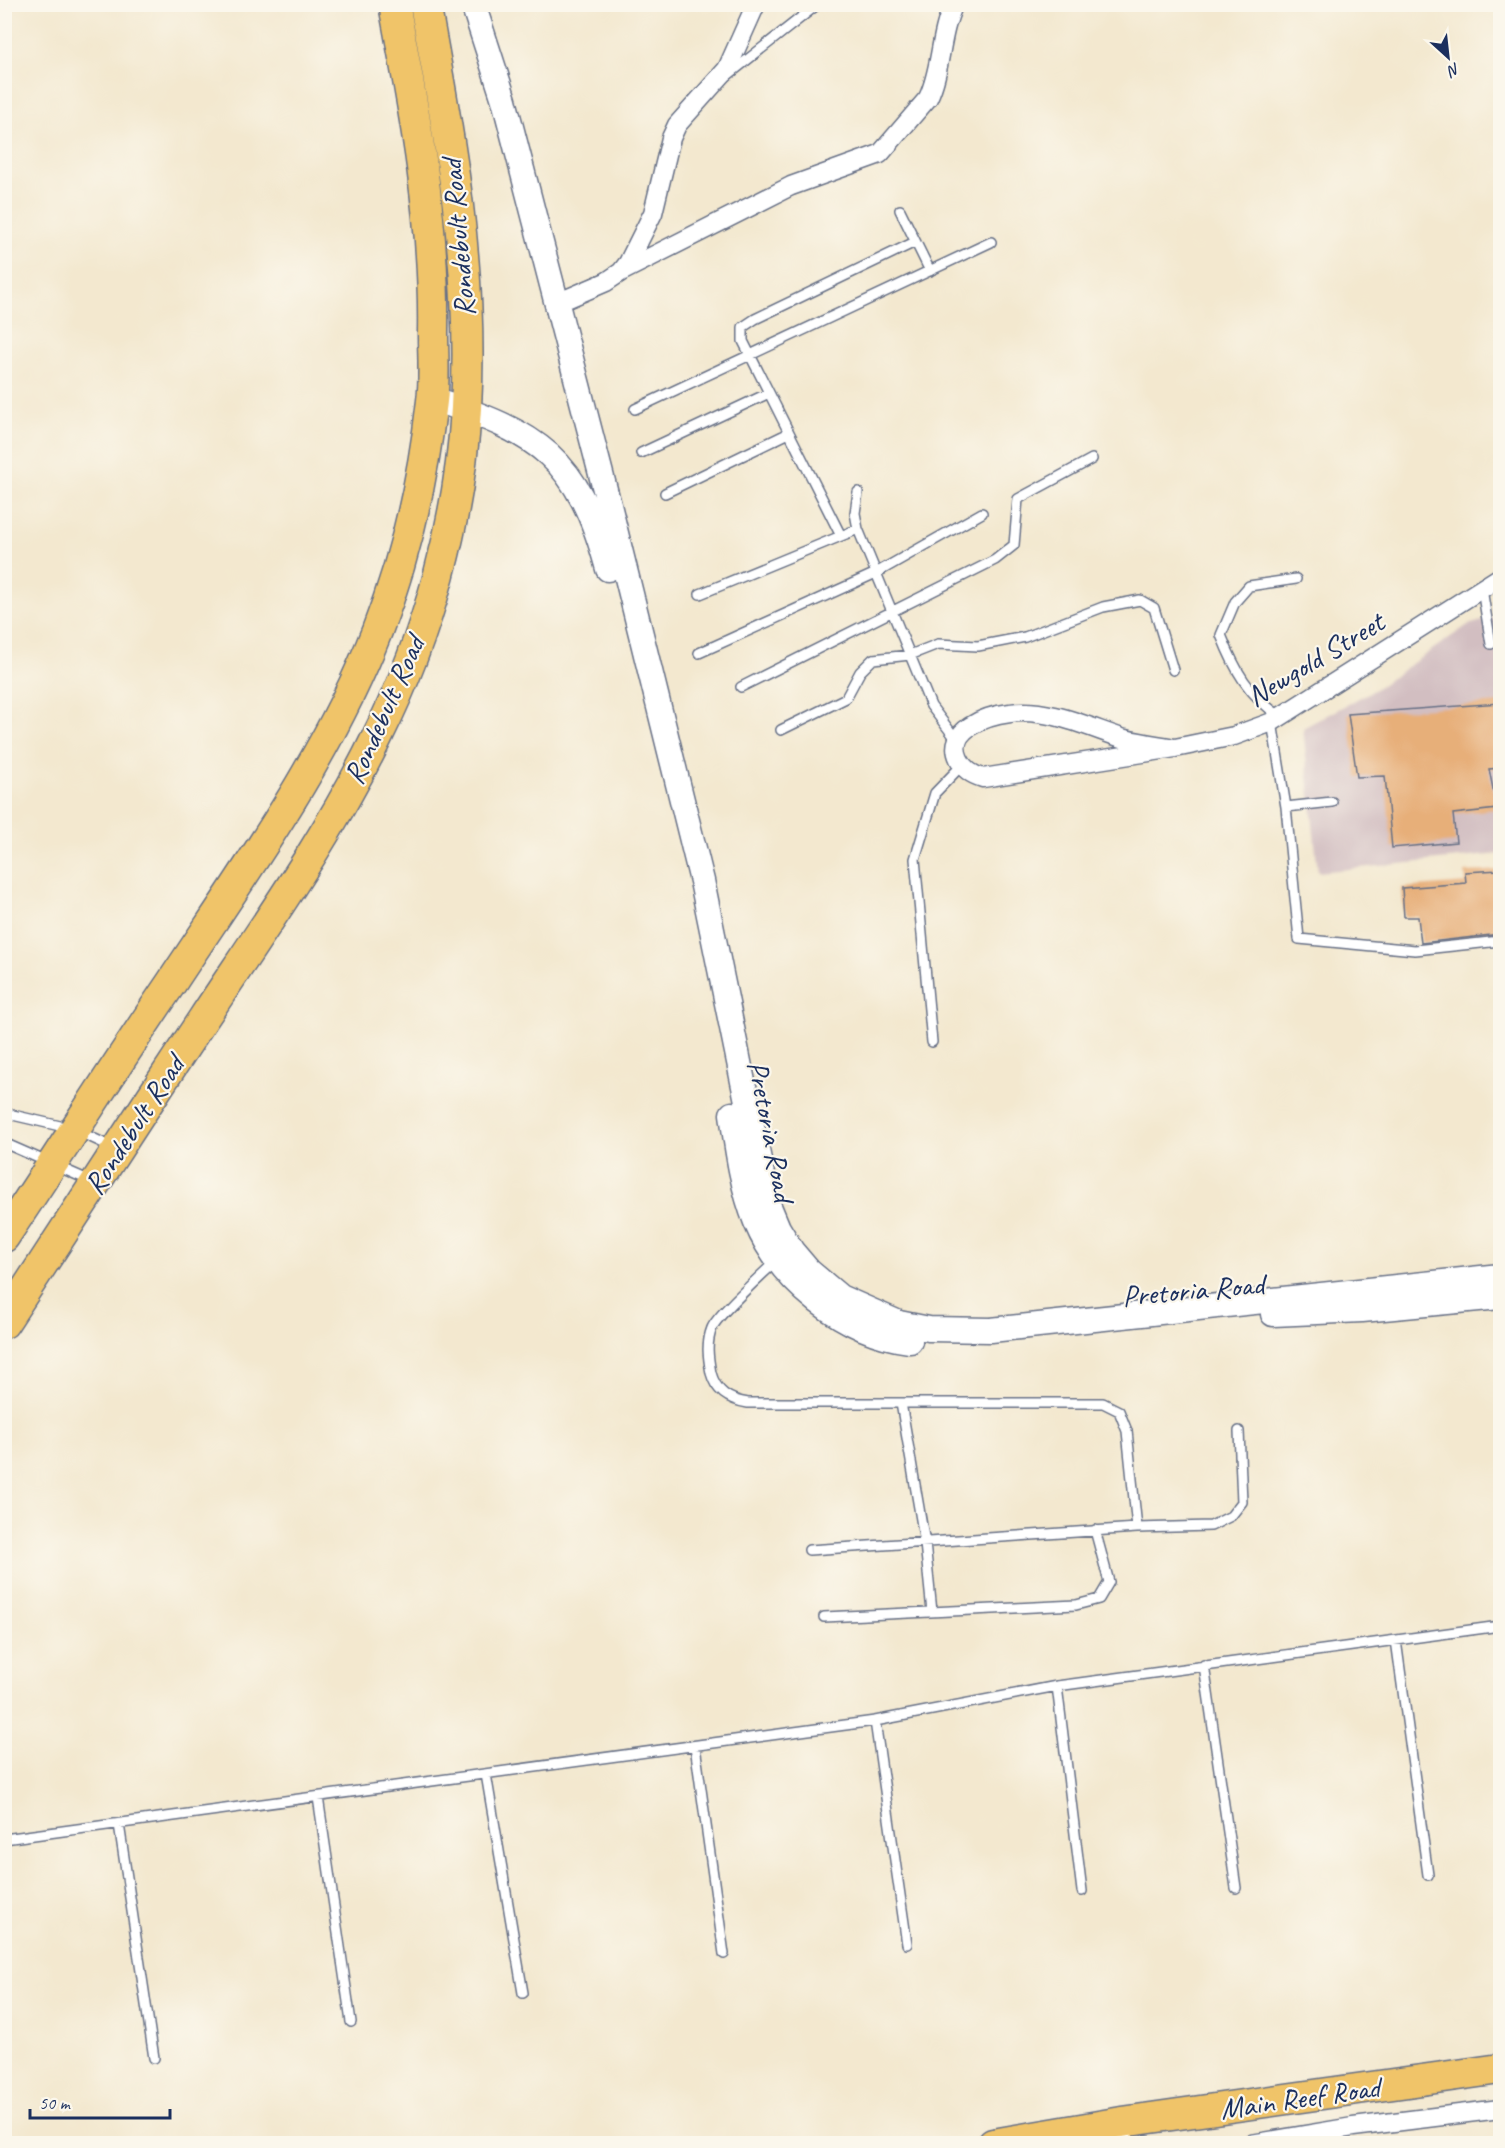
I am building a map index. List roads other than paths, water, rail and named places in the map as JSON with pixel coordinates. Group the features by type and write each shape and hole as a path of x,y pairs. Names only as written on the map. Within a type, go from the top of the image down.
{"main road":[{"name":"Rondebult Road","path":"4,1237 289,801 323,744 352,687 376,632 407,536 433,399 434,300 429,207 419,136 394,4"},
{"name":"Rondebult Road","path":"4,1323 270,919 351,786 379,735 411,662 432,598 455,495 466,410 467,344 462,235 442,92 425,4"},
{"name":"Main Reef Road","path":"993,2144 1124,2133 1500,2069"}],"street":[{"path":"473,4 504,100 557,303 622,593"},
{"path":"621,272 653,213 671,138 677,124 727,69 756,4"},
{"path":"557,303 791,186 880,154 928,98 933,88 941,40 954,4"},
{"path":"433,399 466,410 516,432 558,461 576,485 593,520 622,593"},
{"name":"Newgold Street","path":"962,765 971,775 983,778 1001,777 1234,736 1276,720 1500,577"},
{"name":"Pretoria Road","path":"622,593 715,938 744,1097 768,1204 777,1228 803,1277 828,1309 864,1329 904,1340 936,1344 967,1344 1244,1316 1362,1310 1500,1297"},
{"path":"962,765 955,751 956,739 967,728 989,718 1011,712 1037,713 1129,740 1175,748"},
{"name":"Pretoria Road","path":"675,795 706,947 737,1147 746,1187 756,1222 778,1259 803,1277 868,1311 899,1323 929,1329 991,1330 1500,1276"},
{"name":"Main Reef Road","path":"1251,2144 1354,2135 1500,2109"}],"lane":[{"path":"712,88 818,4"},
{"path":"900,210 930,271"},
{"path":"841,536 743,341 743,327 755,319 915,242"},
{"path":"635,409 991,242"},
{"path":"641,453 769,393"},
{"path":"665,493 789,434"},
{"path":"741,687 995,560 1014,545 1018,499 1092,459"},
{"path":"858,492 855,513 858,529 931,706 956,739"},
{"path":"699,653 876,573 982,513"},
{"path":"700,594 858,529"},
{"path":"1296,579 1250,586 1235,602 1221,635 1237,674 1276,720 1299,939 1415,950 1500,941"},
{"path":"1482,589 1491,644"},
{"path":"781,730 846,698 860,672 873,659 910,655 938,644 978,645 1025,637 1103,607 1140,600 1154,608 1173,670"},
{"path":"932,1042 915,859 935,793 962,765"},
{"path":"1286,807 1332,802"},
{"path":"4,1113 73,1130 117,1149"},
{"path":"4,1143 96,1183"},
{"path":"778,1259 713,1325 708,1343 708,1359 713,1378 722,1394 748,1403 1103,1403 1119,1412 1127,1431 1137,1528"},
{"path":"901,1403 925,1543 932,1612"},
{"path":"809,1550 1095,1530 1211,1526 1231,1516 1242,1502 1239,1431"},
{"path":"824,1617 1076,1605 1099,1599 1109,1582 1095,1530"},
{"path":"4,1839 875,1721 1057,1686 1500,1626"},
{"path":"1396,1640 1428,1875"},
{"path":"1204,1665 1236,1888"},
{"path":"1057,1686 1082,1891"},
{"path":"875,1721 907,1944"},
{"path":"695,1746 724,1954"},
{"path":"486,1774 524,1993"},
{"path":"318,1797 351,2022"},
{"path":"119,1824 154,2058"}]}
